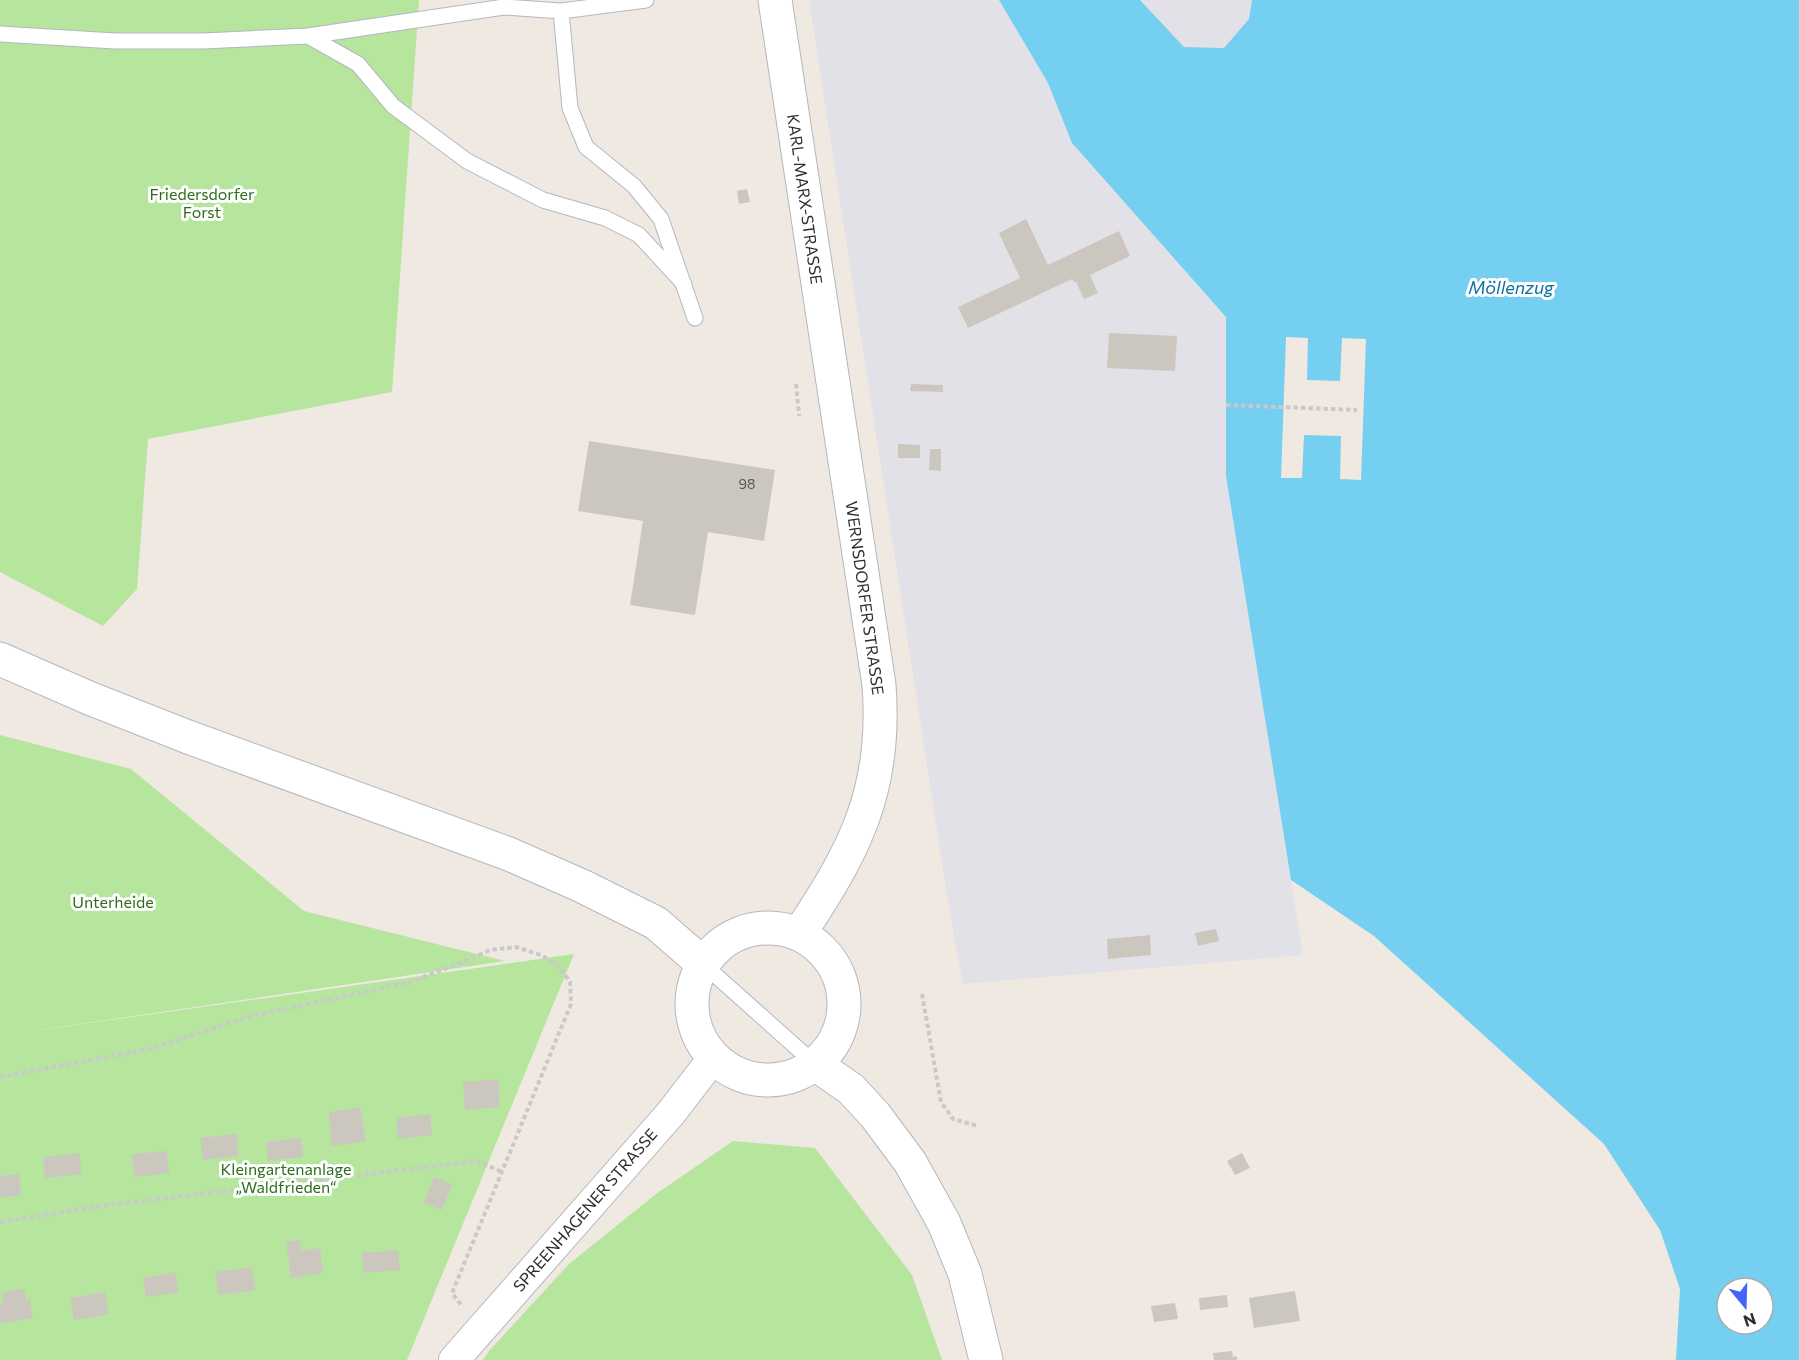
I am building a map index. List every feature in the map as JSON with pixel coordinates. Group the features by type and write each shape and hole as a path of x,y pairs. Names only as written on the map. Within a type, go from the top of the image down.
{"main road":[{"name":"KARL-MARX-STRASSE","path":"775,0 835,397"},
{"name":"WERNSDORFER STRASSE","path":"799,934 848,857 860,830 877,766 880,735 879,685 835,397"},
{"path":"0,659 89,698 188,737 509,854 582,886 656,923 704,964"},
{"path":"756,929 778,929 799,934 817,946 832,962 841,982 844,1003 841,1026 831,1047 815,1064 795,1075 774,1080 752,1078 732,1071 714,1057 696,1029 692,1013 696,979 704,964 718,947 736,936 756,929"},
{"path":"815,1064 851,1089 875,1115 910,1162 944,1223 965,1274 986,1360"}],"street":[{"name":"SPREENHAGENER STRASSE","path":"454,1360 676,1106 714,1057"}],"lane":[{"path":"0,34 115,41 308,36 502,4 561,11 646,0"},
{"path":"561,11 570,108 586,147 634,186 661,219 695,318"},
{"path":"308,36 358,64 393,106 467,160 543,200 605,218 639,235 684,284"},
{"path":"704,964 815,1064"}],"path":[{"path":"796,384 799,416"},
{"path":"1226,405 1357,410"},
{"path":"0,1077 150,1049 248,1017 410,982 466,962 490,950 516,947 541,955 560,966 570,982 571,1004 452,1293 479,1330"},
{"path":"922,994 941,1102 952,1119 978,1126"},
{"path":"0,1222 107,1204 477,1161 502,1172"}],"shaded area":[{"path":"809,0 999,0 1048,83 1072,143 1226,317 1226,476 1303,955 963,984 948,902"},
{"path":"1140,0 1252,0 1249,19 1224,48 1184,47"}],"green space":[{"name":"Friedersdorfer Forst","path":"0,0 419,0 392,392 148,439 137,589 103,626 0,572"},
{"name":"Kleingartenanlage „Waldfrieden“","path":"0,735 131,769 304,911 505,961 13,1034 574,954 407,1360 0,1360"},
{"path":"733,1141 815,1148 912,1275 942,1360 483,1360 569,1264 656,1194"}],"water":[{"name":"Möllenzug","path":"999,0 1140,0 1184,47 1224,48 1249,19 1252,0 1799,0 1799,1360 1676,1360 1680,1289 1660,1230 1604,1144 1374,936 1291,880 1226,476 1226,317 1072,143 1048,83"}],"pier":[{"path":"1286,337 1308,338 1307,380 1340,381 1342,338 1366,339 1361,480 1340,479 1341,436 1304,435 1302,478 1281,478"}],"building":[{"path":"747,189 750,202 739,204 737,191"},
{"path":"1026,219 1048,265 1119,231 1130,256 1090,275 1098,293 1084,299 1076,282 1072,279 968,328 958,307 1020,278 999,233"},
{"path":"1109,333 1177,336 1175,371 1107,368"},
{"path":"911,384 943,385 943,392 910,391"},
{"path":"589,441 775,470 764,541 708,532 695,615 630,605 643,521 578,511"},
{"path":"898,444 920,445 920,458 898,458"},
{"path":"930,449 941,449 941,471 929,470"},
{"path":"1216,929 1219,941 1198,946 1195,933"},
{"path":"1150,935 1151,955 1108,959 1107,939"},
{"path":"498,1079 500,1107 465,1110 463,1082"},
{"path":"360,1107 366,1141 331,1146 329,1112"},
{"path":"430,1114 432,1135 398,1139 396,1118"},
{"path":"236,1134 239,1156 203,1160 200,1138"},
{"path":"301,1138 303,1157 268,1161 266,1142"},
{"path":"167,1151 169,1173 135,1177 132,1154"},
{"path":"79,1153 82,1174 45,1178 43,1157"},
{"path":"1242,1153 1250,1168 1235,1175 1227,1161"},
{"path":"19,1174 21,1195 0,1198 0,1176"},
{"path":"434,1177 452,1184 442,1210 424,1203"},
{"path":"300,1240 301,1251 320,1248 323,1273 291,1278 286,1242"},
{"path":"398,1250 400,1270 363,1273 362,1253"},
{"path":"252,1267 255,1290 218,1295 215,1272"},
{"path":"175,1272 179,1292 146,1297 143,1278"},
{"path":"24,1289 26,1300 30,1299 33,1318 0,1324 0,1304 3,1303 1,1293"},
{"path":"1295,1291 1300,1321 1254,1328 1249,1298"},
{"path":"105,1292 109,1314 74,1320 70,1298"},
{"path":"1227,1295 1228,1307 1200,1310 1199,1298"},
{"path":"1175,1303 1178,1319 1154,1322 1151,1306"},
{"path":"1232,1351 1233,1357 1237,1356 1237,1360 1214,1360 1213,1353"}],"park label":[{"name":"Unterheide","path":"113,902"}]}
